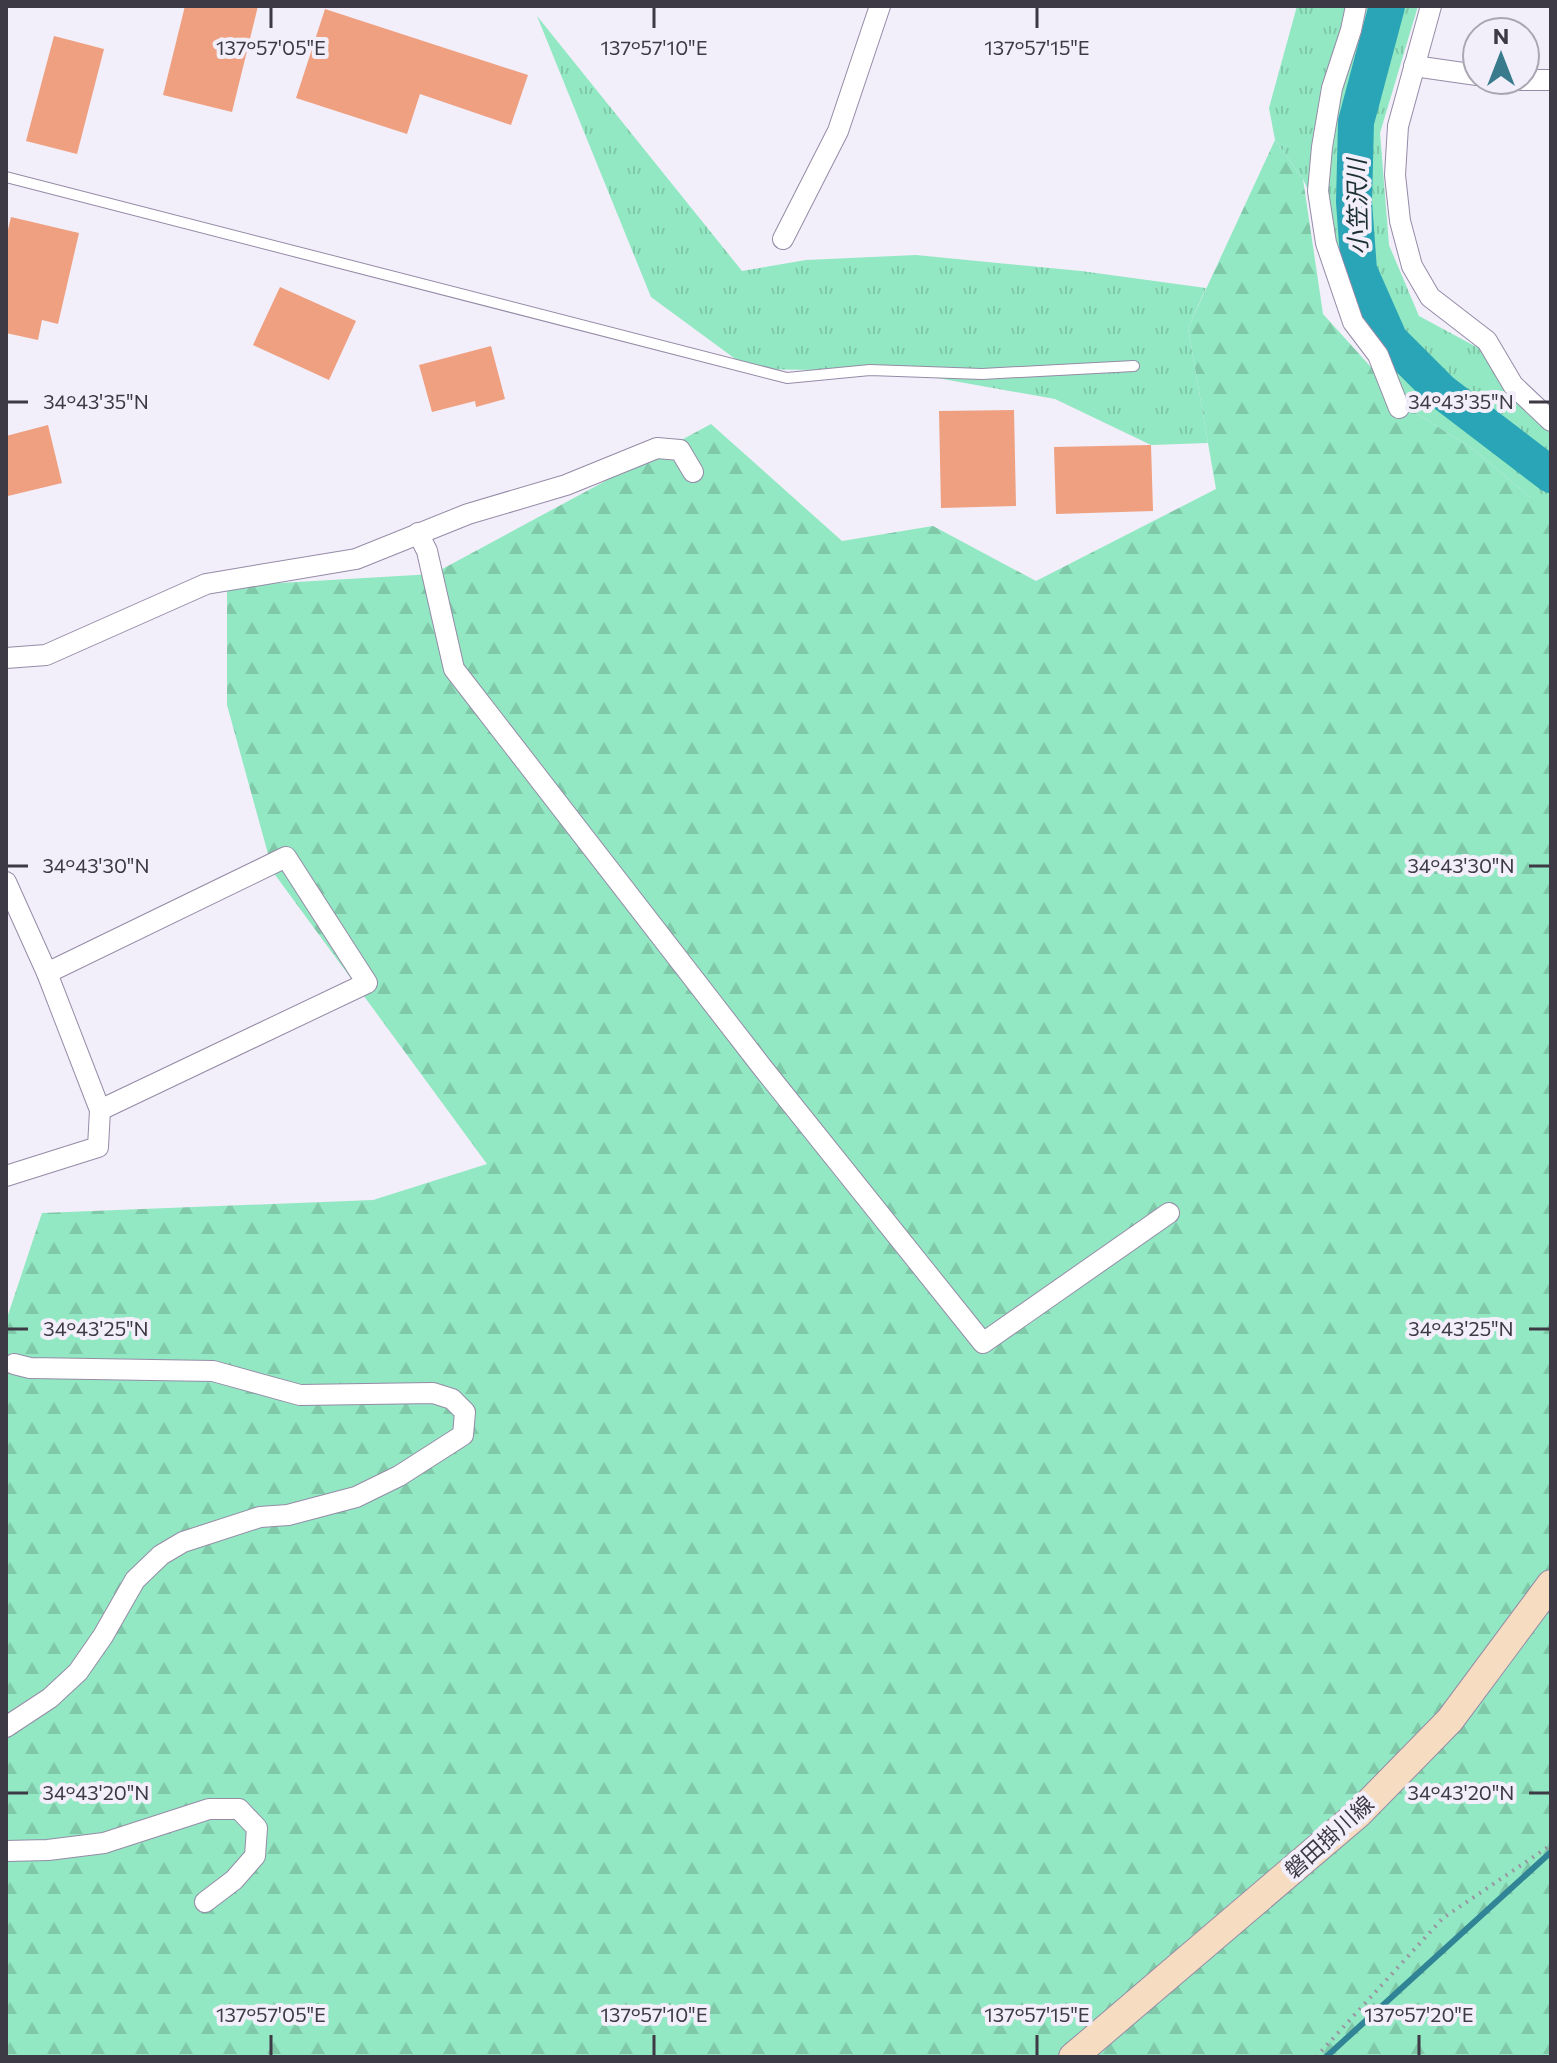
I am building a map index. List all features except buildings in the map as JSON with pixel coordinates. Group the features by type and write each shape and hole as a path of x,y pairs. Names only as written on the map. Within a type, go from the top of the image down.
{"main road":[{"name":"磐田掛川線","path":"1073,2057 1359,1813 1450,1720 1551,1584"}],"street":[{"path":"783,239 838,131 880,6"},
{"path":"1356,6 1332,88 1318,191 1326,243 1353,322 1378,355 1399,408"},
{"path":"1431,6 1398,126 1395,175 1400,221 1412,266 1430,297 1487,341 1513,385 1551,421"},
{"path":"1414,66 1461,73"},
{"path":"6,658 46,655 206,584 356,559 418,533 566,485 657,448 680,450 693,472"},
{"path":"418,533 427,551 454,669 771,1078 983,1343 1169,1213"},
{"path":"47,973 286,857 367,983 100,1110"},
{"path":"6,882 47,973 100,1110 98,1147 6,1176"},
{"path":"6,1727 50,1698 78,1672 135,1580 161,1555 183,1542 260,1517 288,1515 356,1497 399,1476 463,1435 465,1412 452,1399 433,1393 300,1395 213,1371 30,1368 14,1364"},
{"path":"6,1851 48,1850 104,1843 209,1809 239,1809 257,1828 255,1856 234,1880 205,1902"}],"lane":[{"path":"6,177 787,378 870,370 982,374 1134,366"}],"path":[{"path":"1316,2057 1443,1918 1551,1845"}],"green space":[{"path":"1297,6 1418,6 1380,133 1389,245 1419,316 1497,358 1551,417 1551,511 1473,449 1408,408 1303,179 1275,140 1269,108"},
{"path":"537,16 742,271 806,260 916,255 1081,271 1206,288 1188,328 1208,443 1151,445 1055,399 898,371 749,369 651,297"},
{"path":"1275,140 1303,179 1323,314 1408,408 1473,449 1530,497 1551,506 1551,2057 6,2057 6,1321 42,1213 373,1200 487,1164 273,872 227,705 227,586 433,574 711,424 842,541 933,526 1036,581 1216,489 1188,328"}],"waterway":[{"name":"小笠沢川","path":"1387,6 1356,122 1354,202 1359,270 1390,340 1441,391 1551,475"},
{"path":"1326,2057 1551,1852"}]}
